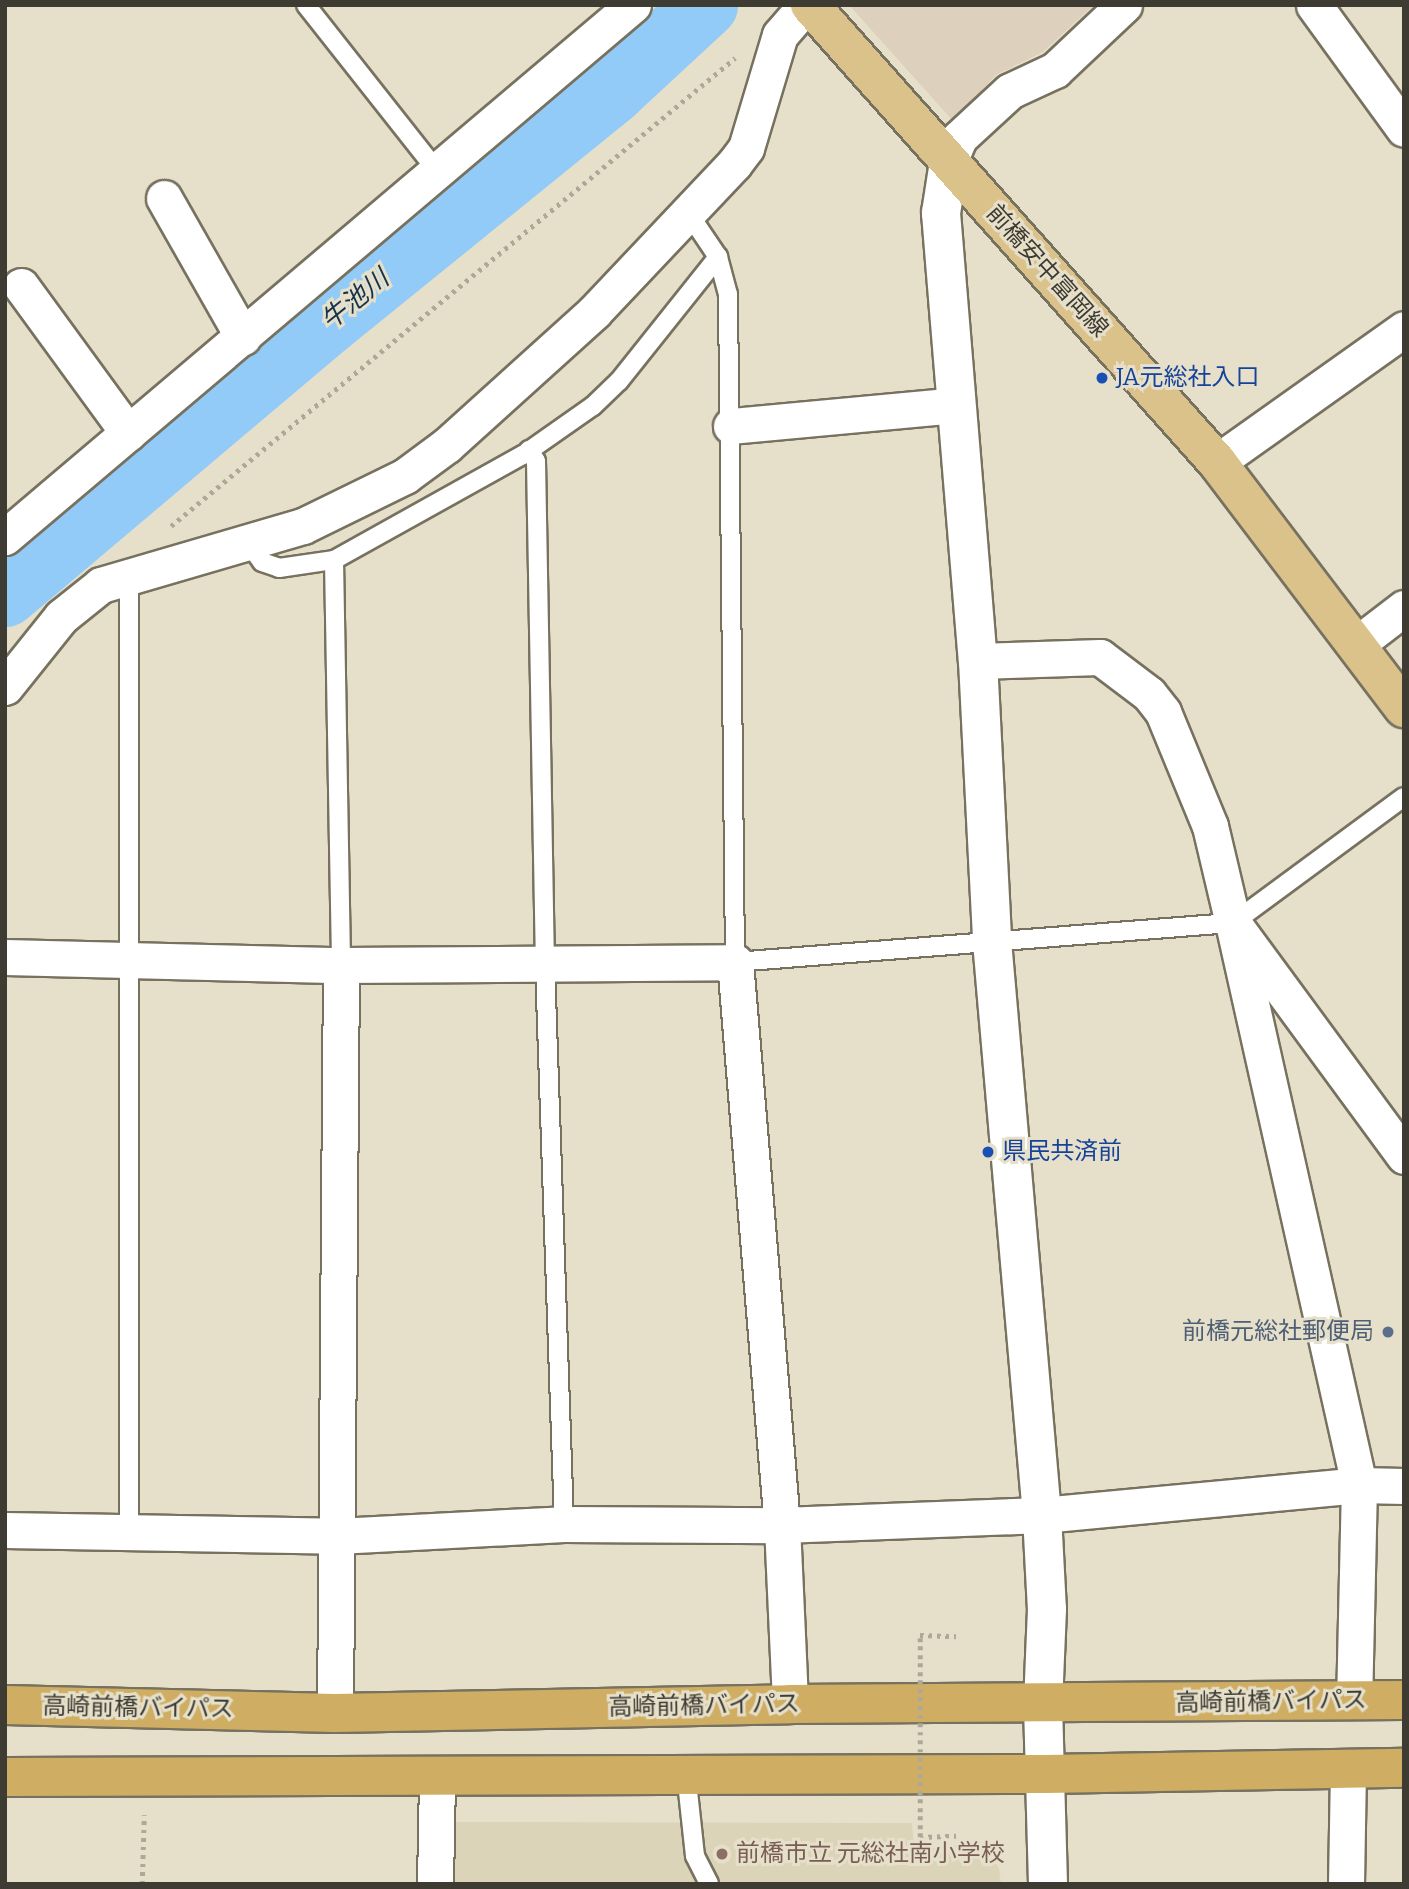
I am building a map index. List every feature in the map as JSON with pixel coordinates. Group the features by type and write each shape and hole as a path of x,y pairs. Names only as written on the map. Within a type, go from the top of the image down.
{"highway":[{"name":"高崎前橋バイパス","path":"5,1705 335,1713 790,1704 1404,1700"},
{"path":"5,1777 1046,1774 1404,1768"}],"main road":[{"name":"前橋安中富岡線","path":"808,5 1217,461 1404,708"}],"street":[{"path":"5,537 633,5"},
{"path":"5,687 80,599 101,585 249,544 338,510 405,476 447,445 594,312 746,148 780,35 808,5"},
{"path":"1048,1884 1044,1704 1047,1609 1042,1515 992,941 978,661 941,213 949,162 959,138 1010,90 1055,69 1124,5"},
{"path":"1314,5 1404,128"},
{"path":"164,198 243,337"},
{"path":"21,286 128,433"},
{"path":"1217,461 1404,329"},
{"path":"731,426 957,405"},
{"path":"1357,644 1404,608"},
{"path":"978,661 1100,657 1149,694 1163,712 1210,826 1359,1485 1354,1700"},
{"path":"1233,922 1404,1156"},
{"path":"5,957 341,965 735,962 782,1525 790,1704"},
{"path":"335,1713 341,965"},
{"path":"5,1530 129,1530 337,1536 564,1524 782,1525 1042,1515 1359,1485 1404,1486"},
{"path":"1346,1884 1348,1768"},
{"path":"435,1884 437,1776"}],"lane":[{"path":"306,5 438,172"},
{"path":"687,211 718,257 728,295 735,962 1233,922 1404,797"},
{"path":"249,544 262,562 279,568 334,560 529,450 593,406 619,381 718,257"},
{"path":"529,450 536,461 545,965 564,1524"},
{"path":"334,560 341,965"},
{"path":"129,576 129,1530"},
{"path":"687,1773 695,1856 709,1884"}],"path":[{"path":"167,529 730,60 780,35"},
{"path":"956,1636 920,1636 920,1837 956,1836"},
{"path":"142,1884 144,1815"}],"shaded area":[{"path":"849,5 1094,5 1043,52 996,75 953,121"},
{"name":"前橋市立 元総社南小学校","path":"454,1822 912,1823 914,1847 980,1845 987,1850 999,1868 1001,1884 452,1884"}],"waterway":[{"name":"牛池川","path":"5,594 327,322 612,91 705,5"}],"place":[{"name":"JA元総社入口","path":"1102,378"},
{"name":"県民共済前","path":"988,1152"},
{"name":"前橋元総社郵便局","path":"1388,1332"},
{"name":"前橋市立 元総社南小学校","path":"722,1854"}]}
